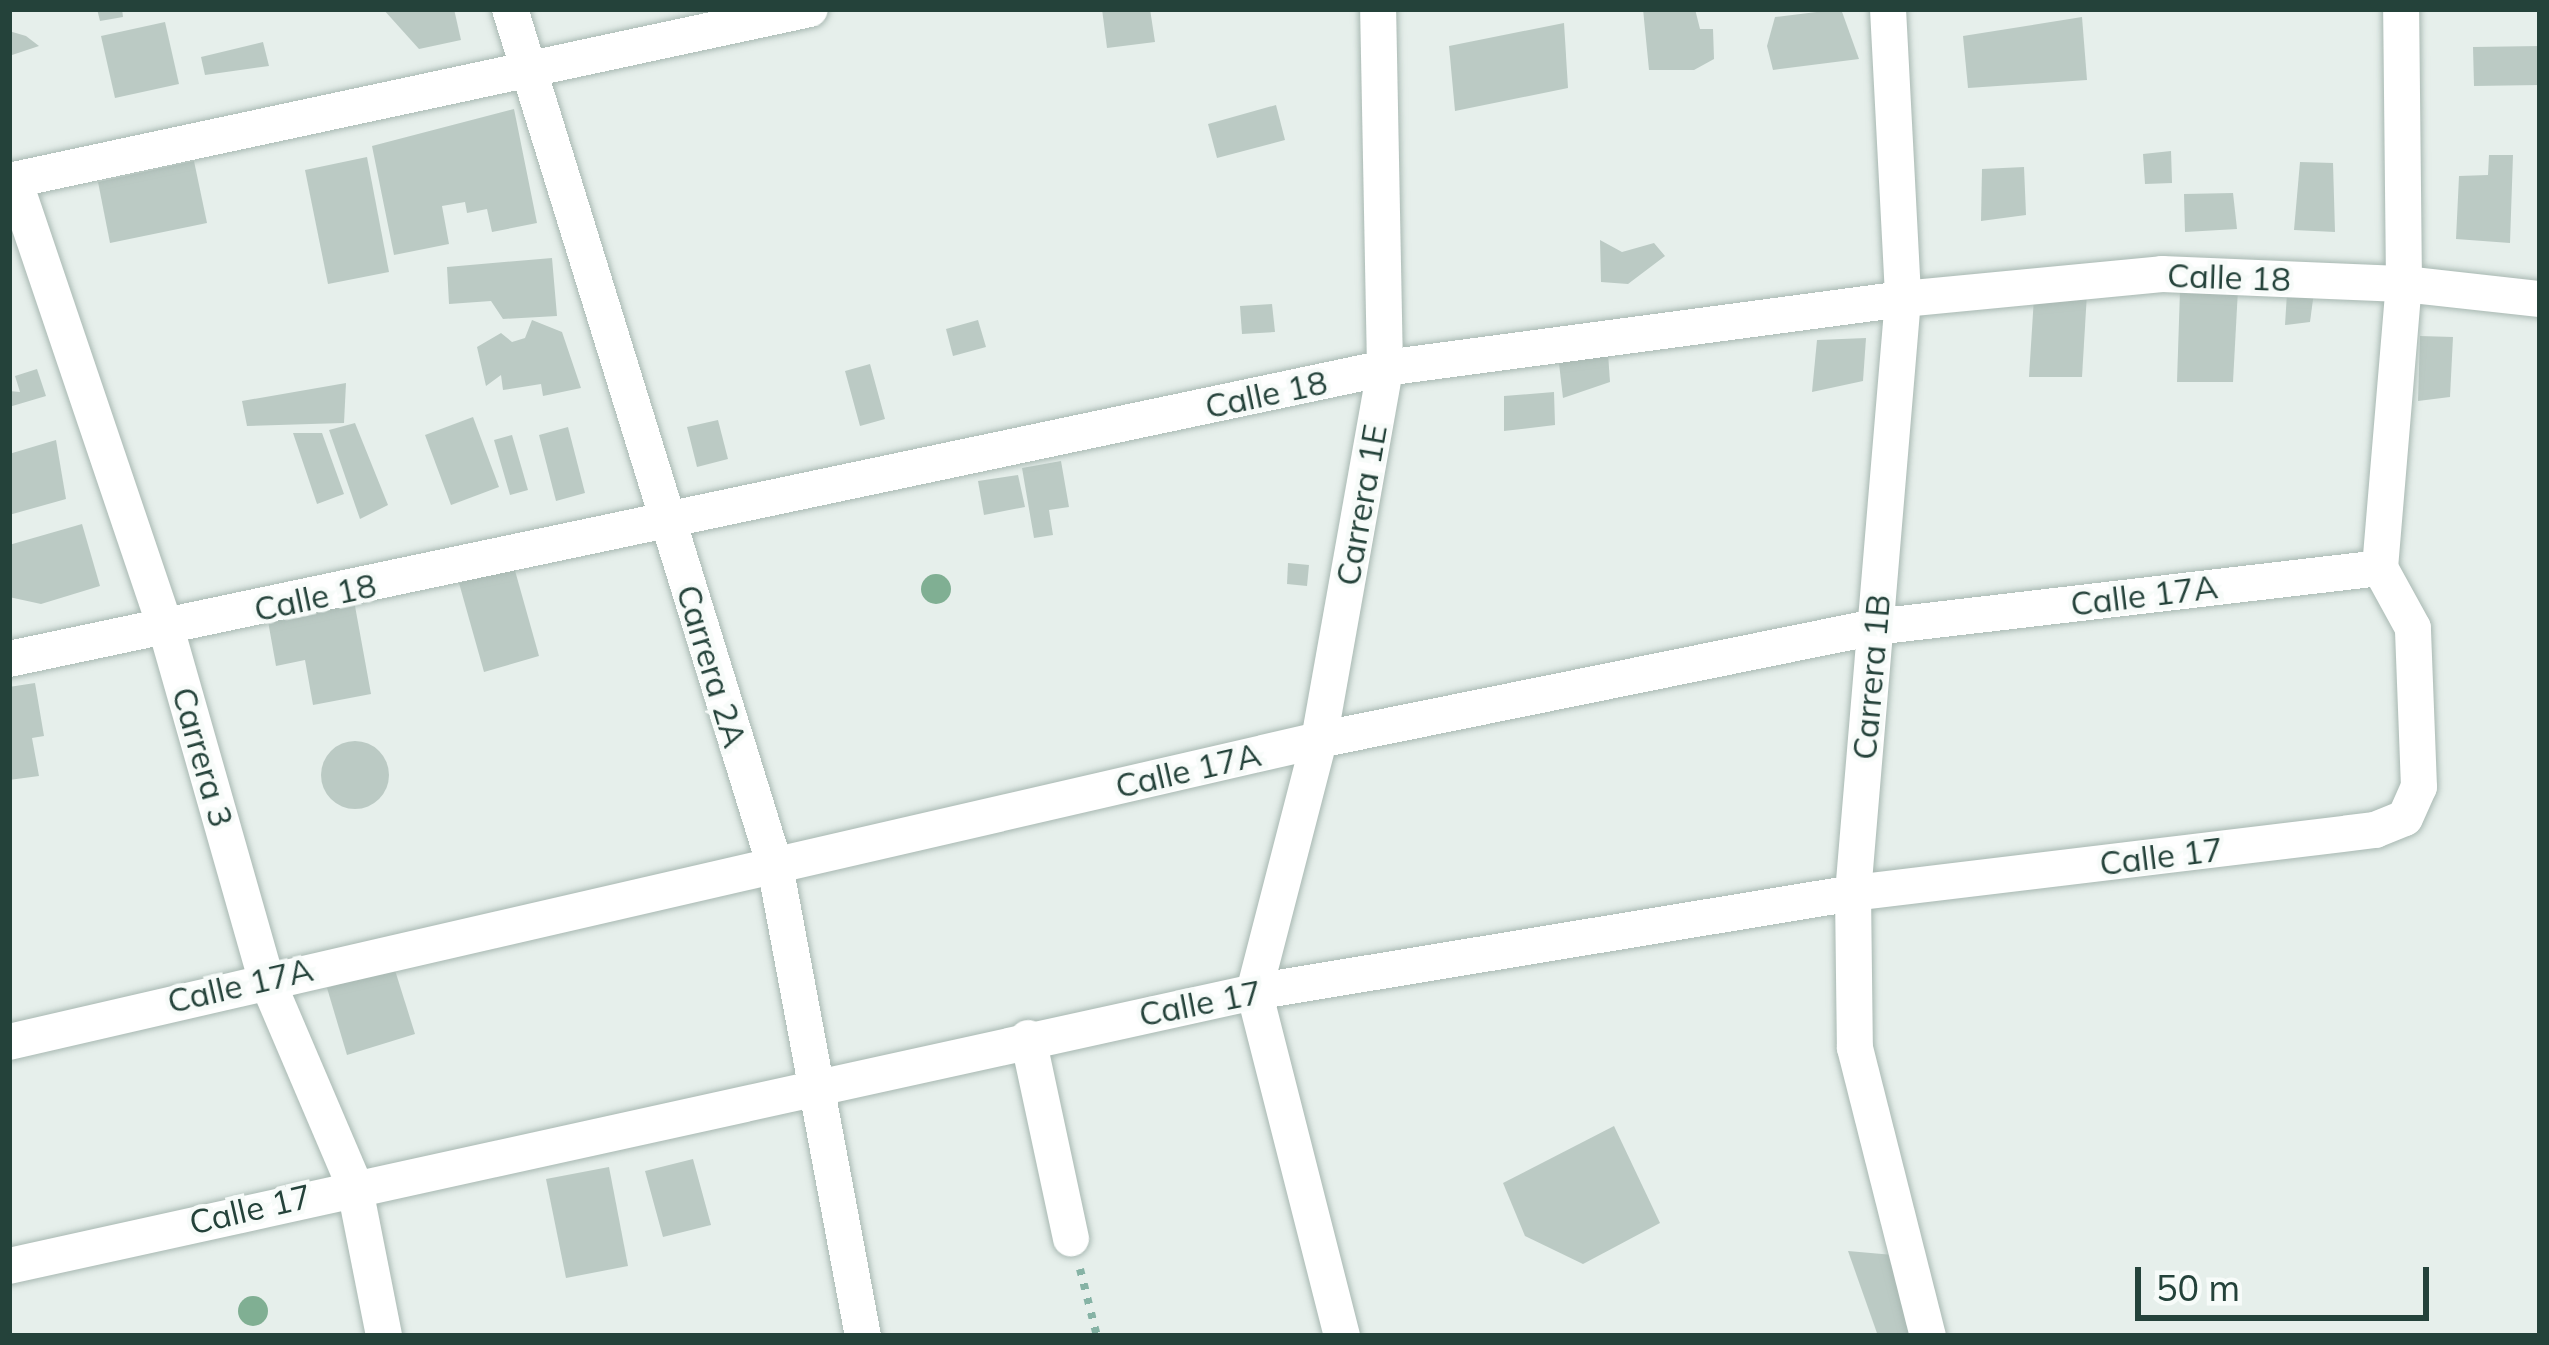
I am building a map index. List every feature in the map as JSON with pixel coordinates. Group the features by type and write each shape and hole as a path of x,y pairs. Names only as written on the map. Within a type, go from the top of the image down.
{"street":[{"name":"Carrera 2A","path":"510,9 775,866 863,1336"},
{"path":"12,180 528,74 810,9"},
{"name":"Carrera 1E","path":"1255,992 1319,740 1385,368 1378,9"},
{"name":"Carrera 1B","path":"1888,9 1903,299 1853,893 1855,1048 1928,1336"},
{"path":"2380,568 2404,284 2401,9"},
{"name":"Carrera 3","path":"12,180 166,628 266,978 354,1184 383,1336"},
{"name":"Calle 18","path":"9,659 668,524 1385,368 1903,299 2162,274 2404,284 2540,299"},
{"name":"Calle 17A","path":"9,1042 266,978 1319,740 1875,626 2380,568"},
{"name":"Calle 17","path":"9,1266 354,1184 1255,992 1853,893 2375,830 2405,818 2419,787 2413,628 2380,568"},
{"path":"1255,992 1342,1336"},
{"path":"1028,1038 1072,1238"}],"path":[{"path":"1072,1238 1097,1336"}],"building":[{"path":"97,9 122,9 123,17 100,21"},
{"path":"383,9 454,9 461,40 419,49"},
{"path":"1102,9 1150,9 1155,42 1107,48"},
{"path":"1643,9 1695,9 1700,29 1713,29 1714,59 1694,70 1649,70"},
{"path":"1841,9 1859,59 1773,70 1767,46 1775,17"},
{"path":"2082,17 2087,80 1968,88 1963,36"},
{"path":"165,22 179,84 115,98 101,36"},
{"path":"1564,23 1568,88 1455,111 1449,46"},
{"path":"9,31 26,36 39,46 9,56"},
{"path":"263,42 269,66 205,75 201,57"},
{"path":"2540,46 2540,85 2474,86 2473,47"},
{"path":"1276,105 1285,140 1217,158 1208,124"},
{"path":"514,109 537,223 492,232 487,209 467,213 465,202 442,206 449,244 394,255 372,146"},
{"path":"2171,151 2172,183 2145,184 2143,154"},
{"path":"2489,155 2513,155 2510,243 2456,239 2459,176 2488,175"},
{"path":"367,157 389,272 328,284 305,170"},
{"path":"194,161 207,223 110,243 98,182"},
{"path":"2300,162 2333,163 2335,232 2294,230"},
{"path":"2024,167 2026,215 1981,221 1982,169"},
{"path":"2233,193 2237,229 2185,232 2184,194"},
{"path":"1600,240 1622,252 1654,243 1665,256 1628,284 1601,282"},
{"path":"552,258 557,316 503,319 491,301 449,304 447,267"},
{"path":"2238,289 2233,382 2177,382 2180,290"},
{"path":"2314,292 2310,322 2285,325 2287,293"},
{"path":"2087,293 2082,377 2029,377 2034,297"},
{"path":"1272,304 1275,332 1242,334 1240,306"},
{"path":"532,320 562,332 581,388 543,396 541,384 503,390 501,375 486,386 477,347 501,333 512,342 525,338"},
{"path":"978,320 986,347 953,356 946,329"},
{"path":"2420,336 2453,337 2450,397 2418,401"},
{"path":"1866,338 1863,381 1812,392 1817,340"},
{"path":"1607,339 1610,382 1563,398 1557,346"},
{"path":"870,364 885,419 860,426 845,371"},
{"path":"37,369 46,396 9,407 9,391 20,392 15,376"},
{"path":"346,383 344,423 247,426 242,401"},
{"path":"1554,392 1555,425 1504,431 1504,396"},
{"path":"473,417 499,487 451,505 425,435"},
{"path":"718,420 728,459 697,467 687,427"},
{"path":"355,423 388,505 360,519 329,430"},
{"path":"568,427 585,493 556,501 539,435"},
{"path":"293,433 322,433 344,494 317,504"},
{"path":"512,435 528,490 510,495 494,440"},
{"path":"56,440 66,499 9,515 9,454"},
{"path":"1061,461 1069,507 1049,510 1053,535 1034,538 1022,468"},
{"path":"1018,475 1025,507 984,515 978,481"},
{"path":"82,524 100,586 41,604 9,597 9,545"},
{"path":"1288,563 1309,565 1307,586 1287,584"},
{"path":"514,567 539,656 484,672 459,583"},
{"path":"353,595 371,694 313,705 305,660 276,666 266,610"},
{"path":"35,683 44,736 32,738 39,776 9,780 9,687"},
{"path":"355,741 379,751 389,775 379,799 355,809 331,799 321,775 331,751"},
{"path":"394,967 415,1034 347,1055 327,988"},
{"path":"1614,1126 1660,1223 1583,1264 1525,1236 1503,1183"},
{"path":"693,1159 711,1225 663,1237 645,1171"},
{"path":"609,1167 628,1266 566,1278 546,1179"},
{"path":"1848,1251 1916,1257 1942,1336 1878,1336"}]}
